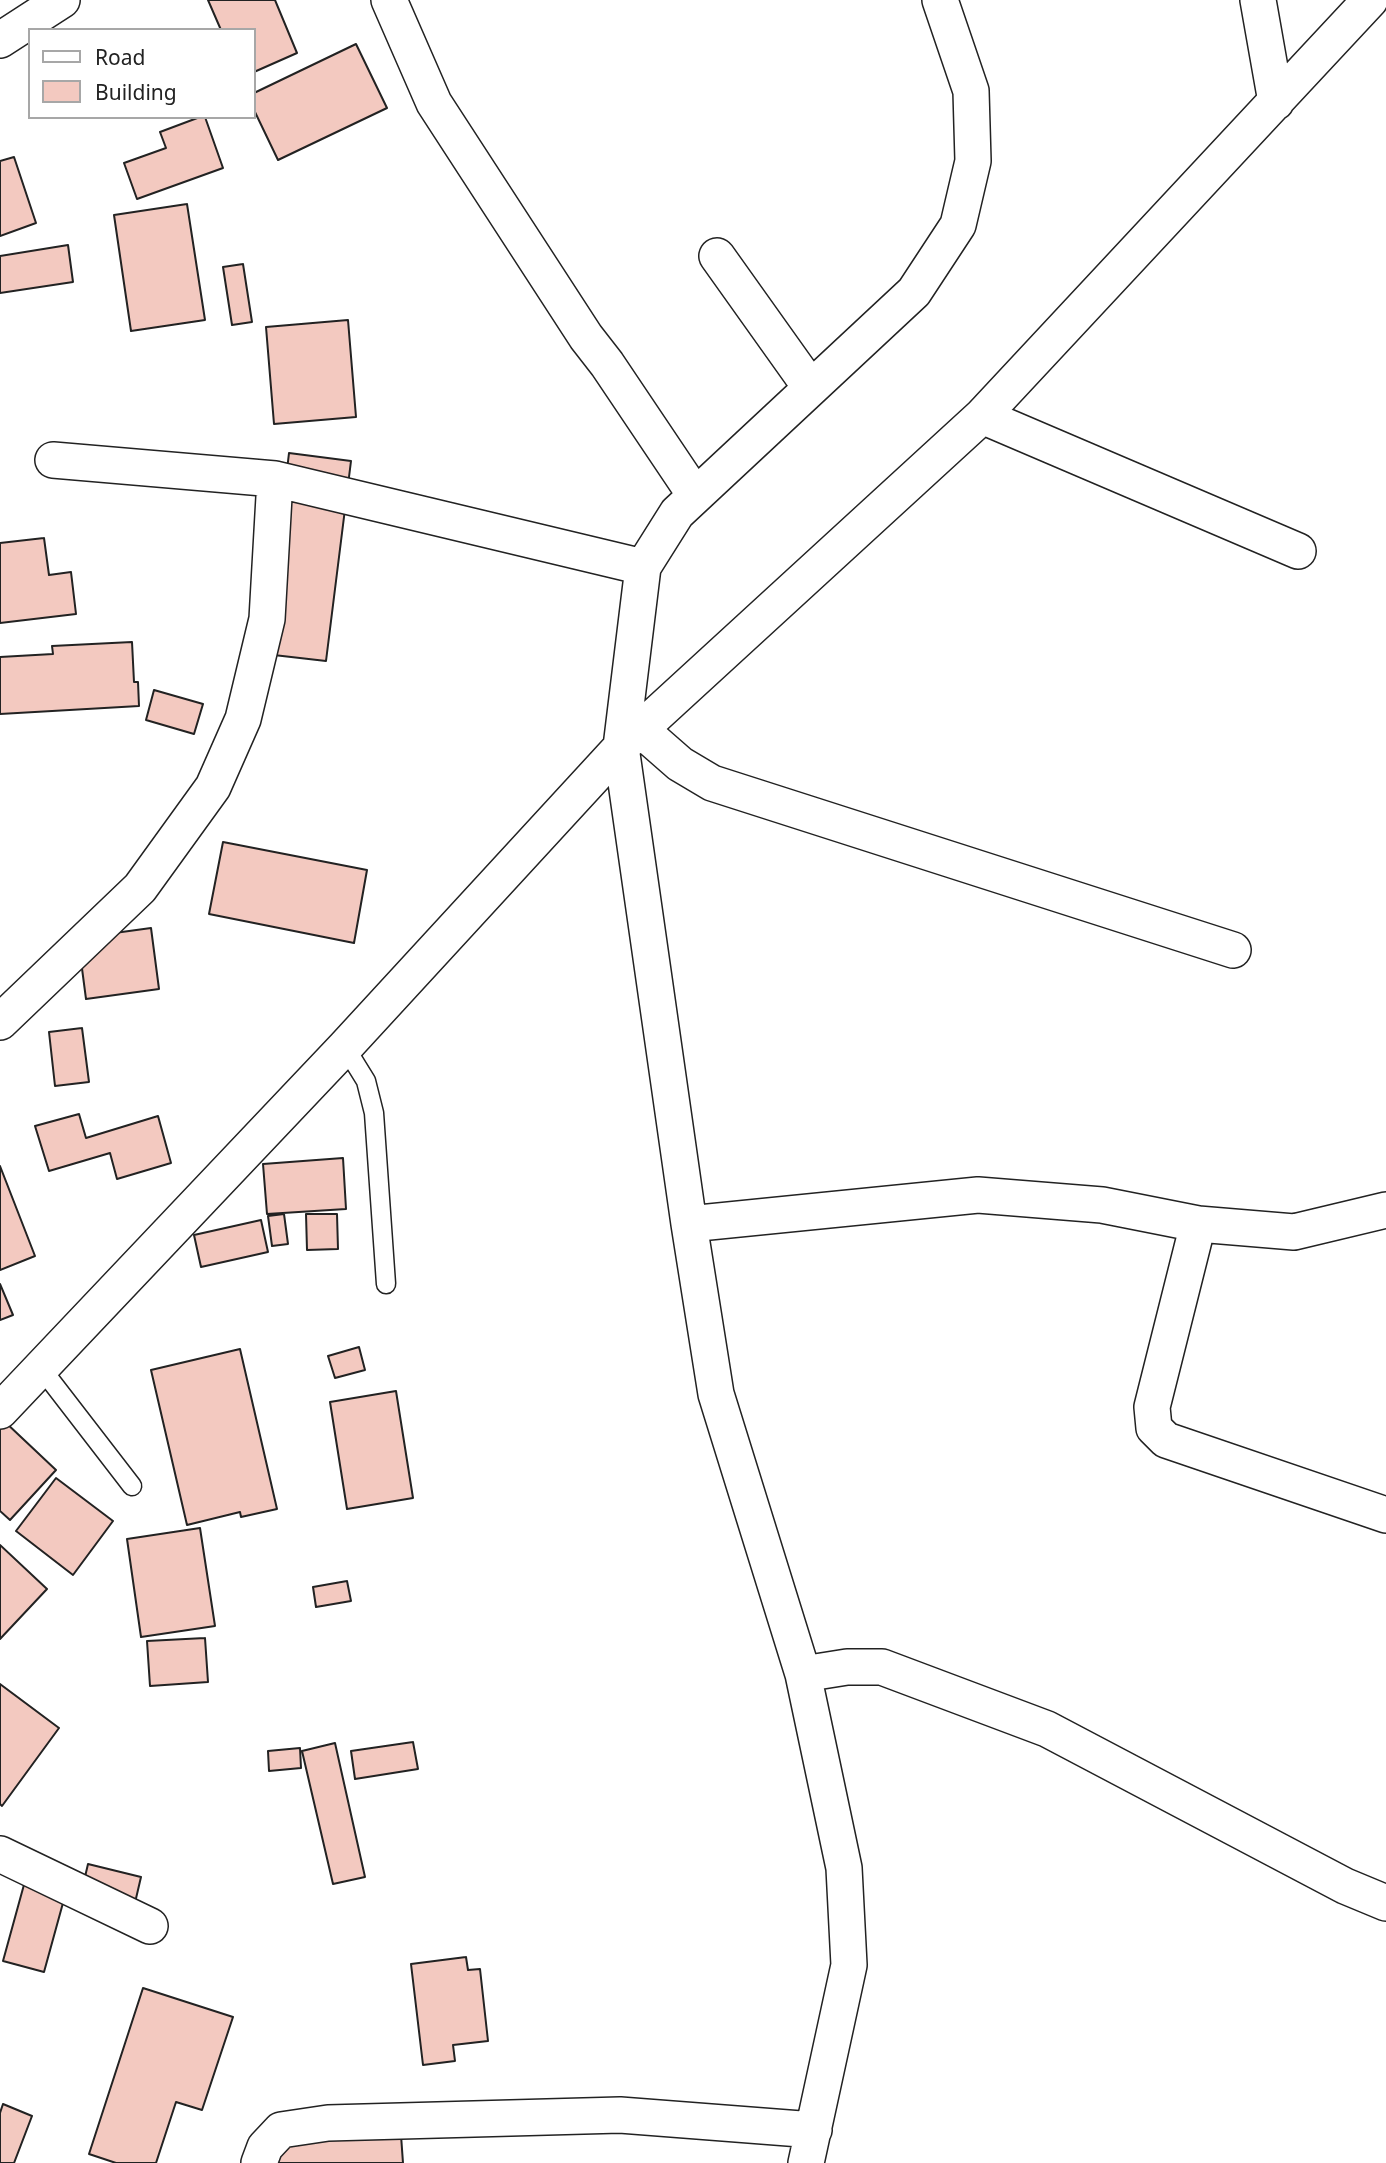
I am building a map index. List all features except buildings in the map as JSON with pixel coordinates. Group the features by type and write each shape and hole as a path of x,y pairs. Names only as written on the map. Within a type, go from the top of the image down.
{"street":[{"path":"0,40 62,0"},
{"path":"389,0 434,103 586,337 695,495"},
{"path":"259,2163 265,2147 281,2130 328,2123 620,2115 810,2147 849,1965 844,1868 803,1674 716,1394 689,1224 630,738 643,567 677,513 914,292 958,225 973,161 971,91 940,0"},
{"path":"1258,0 1276,102"},
{"path":"0,1411 345,1047 630,738 982,416 1370,0"},
{"path":"717,256 811,388"},
{"path":"982,416 1298,551"},
{"path":"53,460 275,479 643,567"},
{"path":"0,1022 140,888 213,787 243,719 267,619 275,479"},
{"path":"630,738 712,783 1233,950"},
{"path":"689,1224 978,1195 1102,1205 1198,1224 1294,1232 1386,1210"},
{"path":"1198,1224 1152,1407 1154,1428 1166,1440 1386,1515"},
{"path":"803,1674 847,1667 881,1667 1047,1729 1345,1886 1386,1903"},
{"path":"0,1854 150,1926"}],"lane":[{"path":"345,1047 366,1081 374,1112 386,1284"},
{"path":"41,1368 132,1486"}]}
